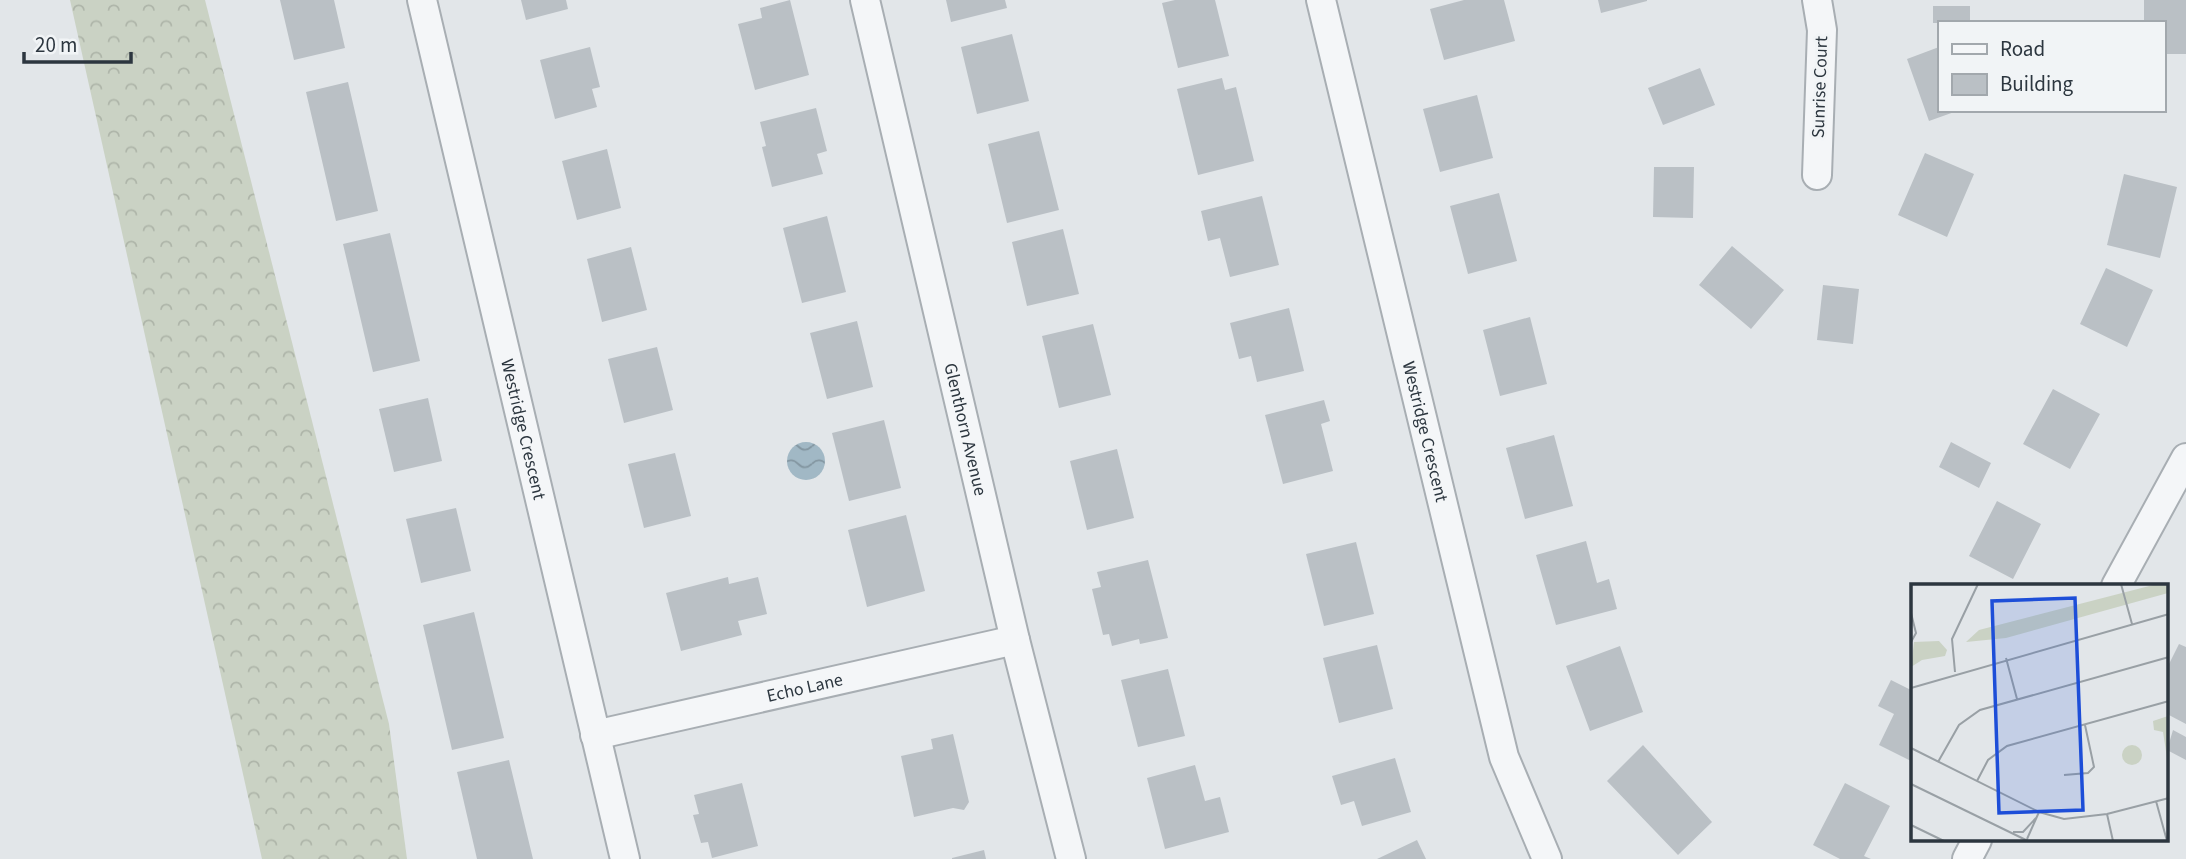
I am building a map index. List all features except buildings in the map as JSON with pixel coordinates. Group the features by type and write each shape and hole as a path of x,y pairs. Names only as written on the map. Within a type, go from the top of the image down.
{"street":[{"name":"Westridge Crescent","path":"422,0 625,859"},
{"name":"Glenthorn Avenue","path":"865,0 1015,640 1071,859"},
{"name":"Westridge Crescent","path":"1321,0 1504,757 1547,859"},
{"name":"Sunrise Court","path":"1816,0 1822,30 1817,175"},
{"path":"2117,584 2186,458"},
{"name":"Echo Lane","path":"595,735 1015,640"},
{"path":"1967,859 1976,842"}],"green space":[{"path":"70,0 205,0 389,724 407,859 262,859"}],"water":[{"path":"806,442 819,448 825,461 819,474 806,480 793,474 787,461 793,448"}]}
